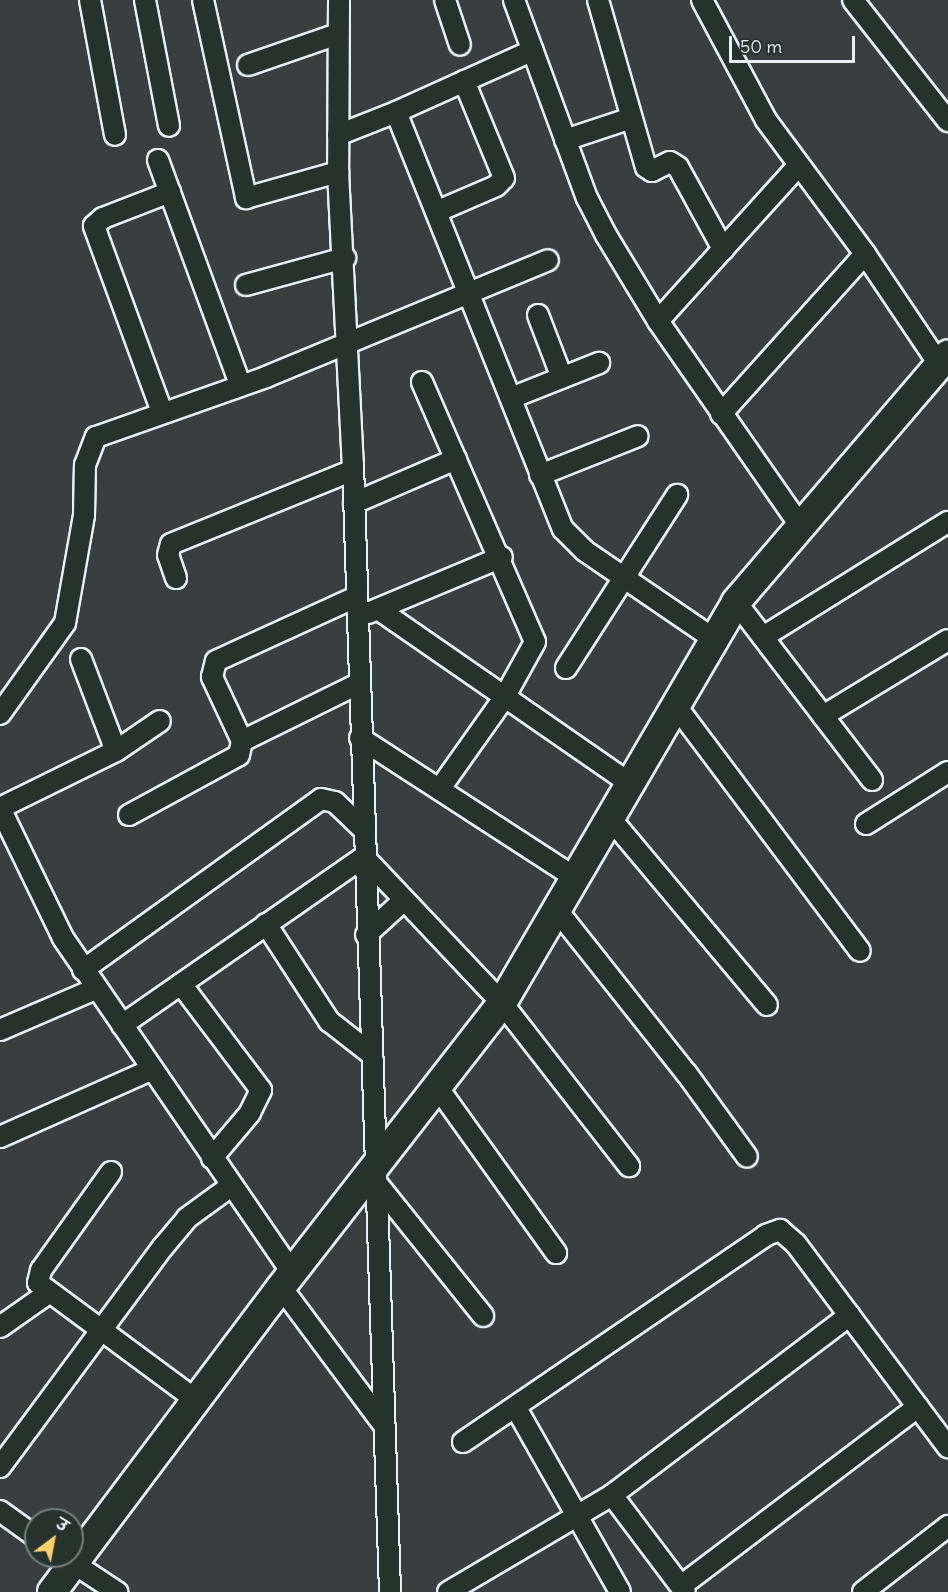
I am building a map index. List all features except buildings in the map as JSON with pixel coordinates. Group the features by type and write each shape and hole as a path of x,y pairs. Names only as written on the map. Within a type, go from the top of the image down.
{"street":[{"path":"90,0 115,135"},
{"path":"145,0 169,126"},
{"path":"203,0 246,198 338,172"},
{"path":"339,0 338,172 345,258 344,346 353,470 366,934 390,1592"},
{"path":"445,0 460,45"},
{"path":"514,0 565,140 606,235 658,321 799,524"},
{"path":"598,0 646,167 652,171 670,162 678,167 723,249"},
{"path":"84,1539 196,1400 286,1280 374,1174 502,1003 736,602 799,524 946,358 799,165 740,79 702,0"},
{"path":"853,0 948,121"},
{"path":"248,65 338,34"},
{"path":"338,135 396,112 533,50"},
{"path":"438,211 496,186 504,178 464,81"},
{"path":"396,112 471,291 540,475 572,540 714,639"},
{"path":"565,140 632,118"},
{"path":"158,160 240,384"},
{"path":"658,321 799,165"},
{"path":"162,412 94,226 103,218 170,192"},
{"path":"722,414 865,254"},
{"path":"246,285 345,258"},
{"path":"0,714 65,623 91,442 162,412 344,346 548,260"},
{"path":"538,315 562,378"},
{"path":"511,398 599,363"},
{"path":"422,382 502,557 535,642 504,698 441,787"},
{"path":"540,475 638,436"},
{"path":"354,503 456,459"},
{"path":"177,578 168,555 171,544 353,470"},
{"path":"566,668 677,495"},
{"path":"763,637 948,522"},
{"path":"357,618 502,557"},
{"path":"129,815 232,760 239,754 242,741 212,677 216,660 356,597"},
{"path":"736,602 872,780"},
{"path":"378,609 630,783"},
{"path":"824,716 948,640"},
{"path":"81,659 116,751"},
{"path":"242,741 358,684"},
{"path":"676,706 860,951"},
{"path":"159,721 116,751 0,808 83,970 213,1158 286,1280 384,1425"},
{"path":"360,738 441,787 574,877"},
{"path":"866,824 948,772"},
{"path":"83,970 321,799 335,802 363,829"},
{"path":"610,818 767,1005"},
{"path":"364,857 502,1003 629,1166"},
{"path":"122,1025 364,857"},
{"path":"366,934 404,901"},
{"path":"556,909 687,1074 747,1157"},
{"path":"266,924 329,1021 370,1053"},
{"path":"181,984 261,1090 250,1113 213,1158"},
{"path":"0,1030 95,989"},
{"path":"0,1137 153,1069"},
{"path":"438,1088 556,1253"},
{"path":"111,1173 41,1270 38,1284 47,1294 100,1333 196,1400"},
{"path":"374,1174 483,1316"},
{"path":"0,1467 188,1218 231,1186"},
{"path":"463,1442 773,1231 780,1230 796,1244 948,1447"},
{"path":"0,1327 47,1294"},
{"path":"448,1592 612,1495 849,1315"},
{"path":"612,1495 683,1589 918,1407"},
{"path":"516,1408 579,1515 620,1592"},
{"path":"0,1511 24,1528"},
{"path":"863,1592 948,1526"},
{"path":"52,1592 64,1568"},
{"path":"81,1568 117,1592"}]}
